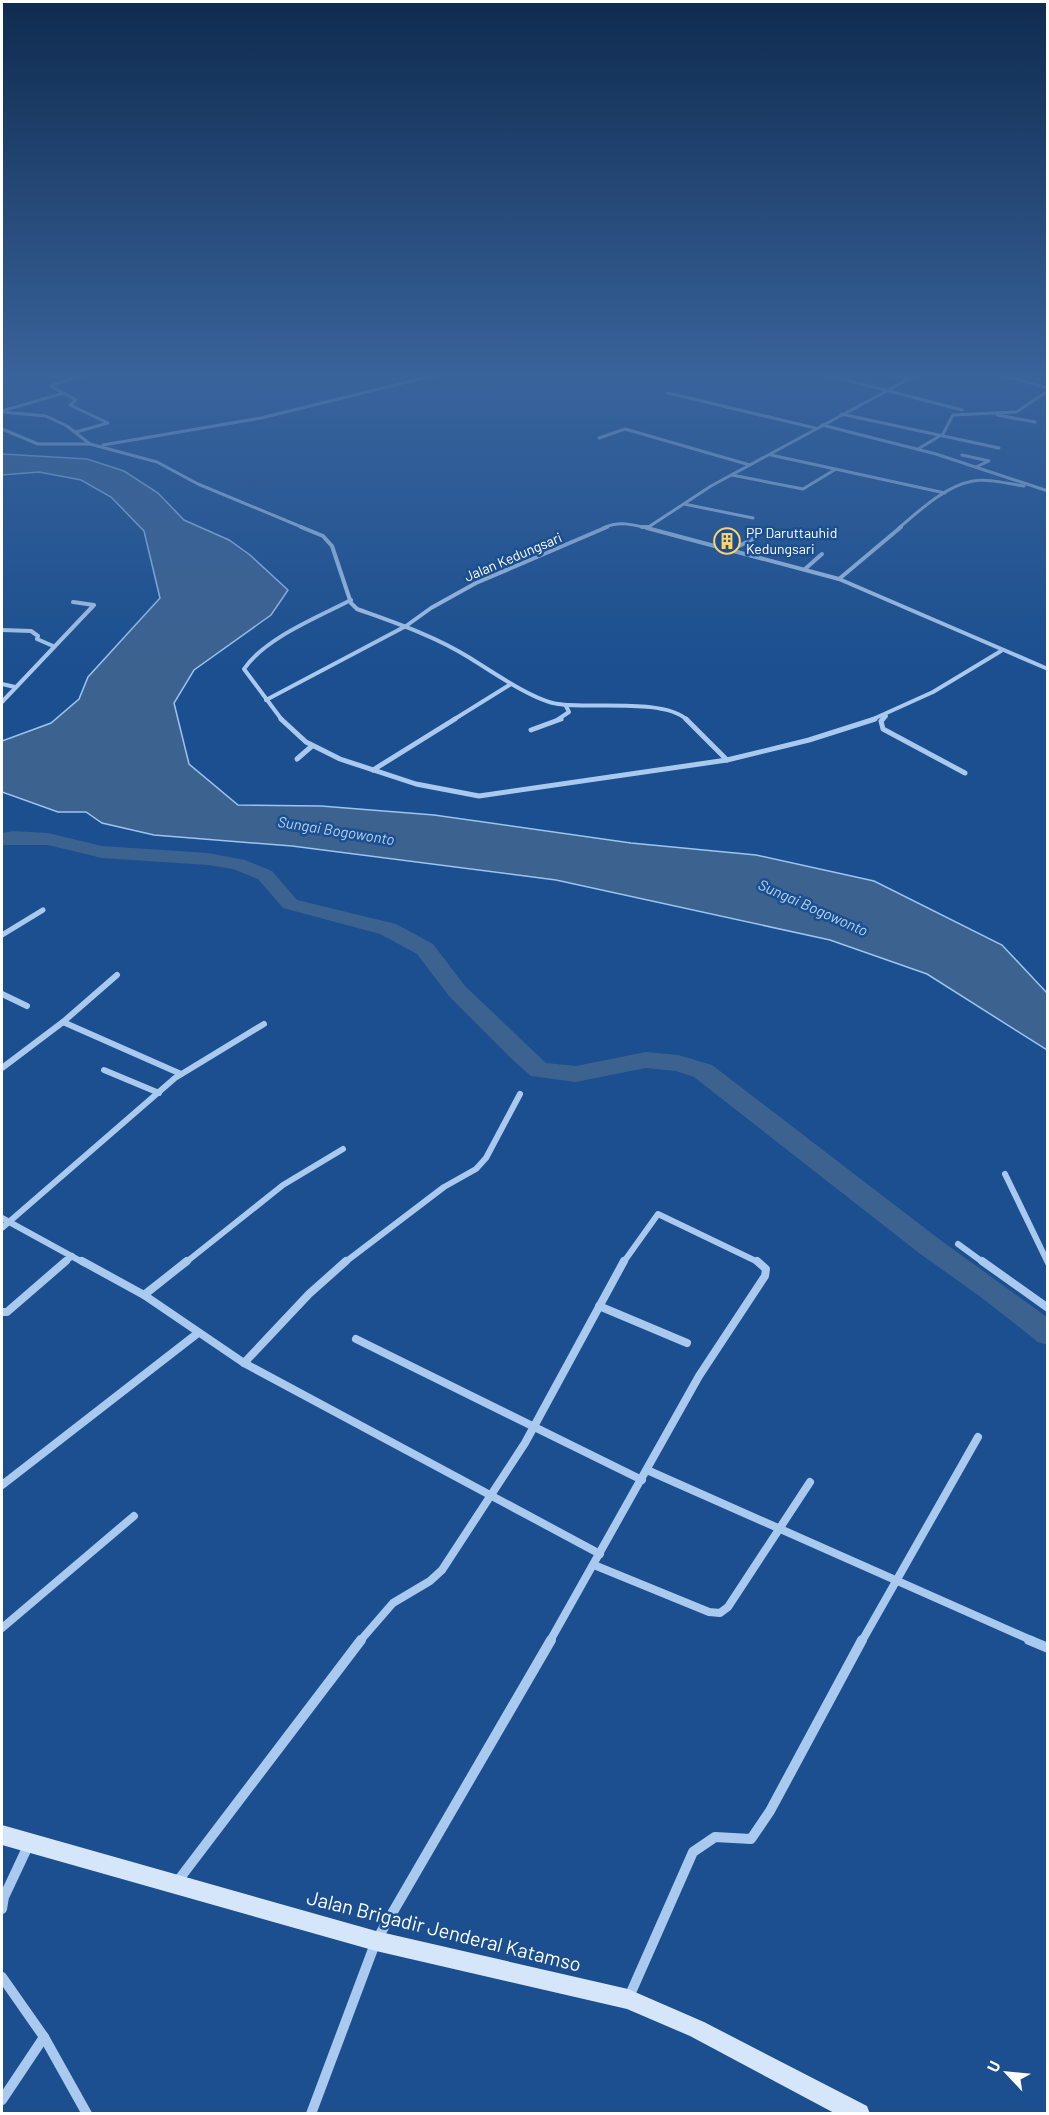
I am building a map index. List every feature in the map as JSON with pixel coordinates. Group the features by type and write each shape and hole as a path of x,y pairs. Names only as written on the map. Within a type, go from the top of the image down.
{"main road":[{"name":"Jalan Brigadir Jenderal Katamso","path":"2,1835 376,1941 628,1999 697,2030 859,2114"}],"street":[{"path":"177,473 198,484 323,536 332,546 351,600 357,609 406,626 446,644 511,684 566,706 672,710 685,718 727,760"},
{"path":"647,528 734,473"},
{"path":"731,474 802,489 830,473"},
{"path":"852,473 945,494"},
{"path":"993,473 1047,491"},
{"path":"839,579 866,561 911,518 945,494 967,482 982,480 1039,488"},
{"path":"684,504 753,518"},
{"name":"Jalan Kedungsari","path":"266,700 406,626 431,608 476,583 604,527 623,523 839,579 1047,669"},
{"path":"730,550 753,539"},
{"path":"805,569 822,554"},
{"path":"351,600 306,623 246,662 244,669 286,724 312,746 373,770 448,792 480,796 727,760 836,732 889,714 963,677 1001,651"},
{"path":"2,702 94,605 73,602"},
{"path":"2,630 31,632 38,636 37,639 53,646"},
{"path":"2,684 15,687"},
{"path":"373,770 511,684"},
{"path":"531,730 541,728 568,714 566,706"},
{"path":"889,714 881,721 883,729 964,773"},
{"path":"297,759 312,746"},
{"path":"2,935 43,910"},
{"path":"2,1068 63,1022 117,975"},
{"path":"2,994 27,1006"},
{"path":"63,1022 181,1074"},
{"path":"2,1228 181,1074 264,1024"},
{"path":"104,1070 159,1093"},
{"path":"244,1363 309,1294 348,1259 444,1187 476,1169 486,1158 520,1094"},
{"path":"144,1294 283,1185 343,1149"},
{"path":"1005,1174 1047,1263"},
{"path":"177,1883 372,1625 393,1603 430,1581 442,1570 535,1426 599,1306 643,1234 658,1214 761,1263 766,1269 765,1276 699,1376 594,1565 376,1941 311,2114"},
{"path":"2,1218 144,1294 244,1363 600,1554"},
{"path":"958,1244 1047,1306"},
{"path":"2,1312 7,1311 72,1256"},
{"path":"599,1306 687,1343"},
{"path":"2,1485 198,1333"},
{"path":"356,1339 642,1479"},
{"path":"628,1999 693,1852 702,1841 718,1834 738,1841 751,1839 776,1801 894,1581 978,1437"},
{"path":"647,1470 1047,1648"},
{"path":"594,1565 709,1612 720,1613 728,1607 810,1482"},
{"path":"2,1628 134,1516"},
{"path":"2,1909 4,1897 30,1843"},
{"path":"2,1977 44,2037 87,2114"},
{"path":"2,2100 44,2037"}],"water":[{"path":"2,473 30,473 2,475"},
{"name":"Sungai Bogowonto","path":"43,473 127,473 158,493 184,520 229,540 250,555 288,590 271,615 194,670 174,703 189,764 238,805 321,806 434,815 631,843 756,855 874,881 1002,945 1047,993 1047,1050 927,974 830,940 556,880 292,846 154,835 102,823 86,812 58,812 2,792 2,741 51,723 79,699 88,677 160,598 144,531 111,497 81,480"}],"waterway":[{"path":"2,839 13,837 48,839 102,852 208,859 238,864 265,875 290,904 388,929 425,949 457,991 523,1057 540,1070 576,1074 646,1060 678,1063 703,1071 929,1246 992,1290 1048,1334"}],"place":[{"name":"PP Daruttauhid Kedungsari","path":"727,541"}]}
